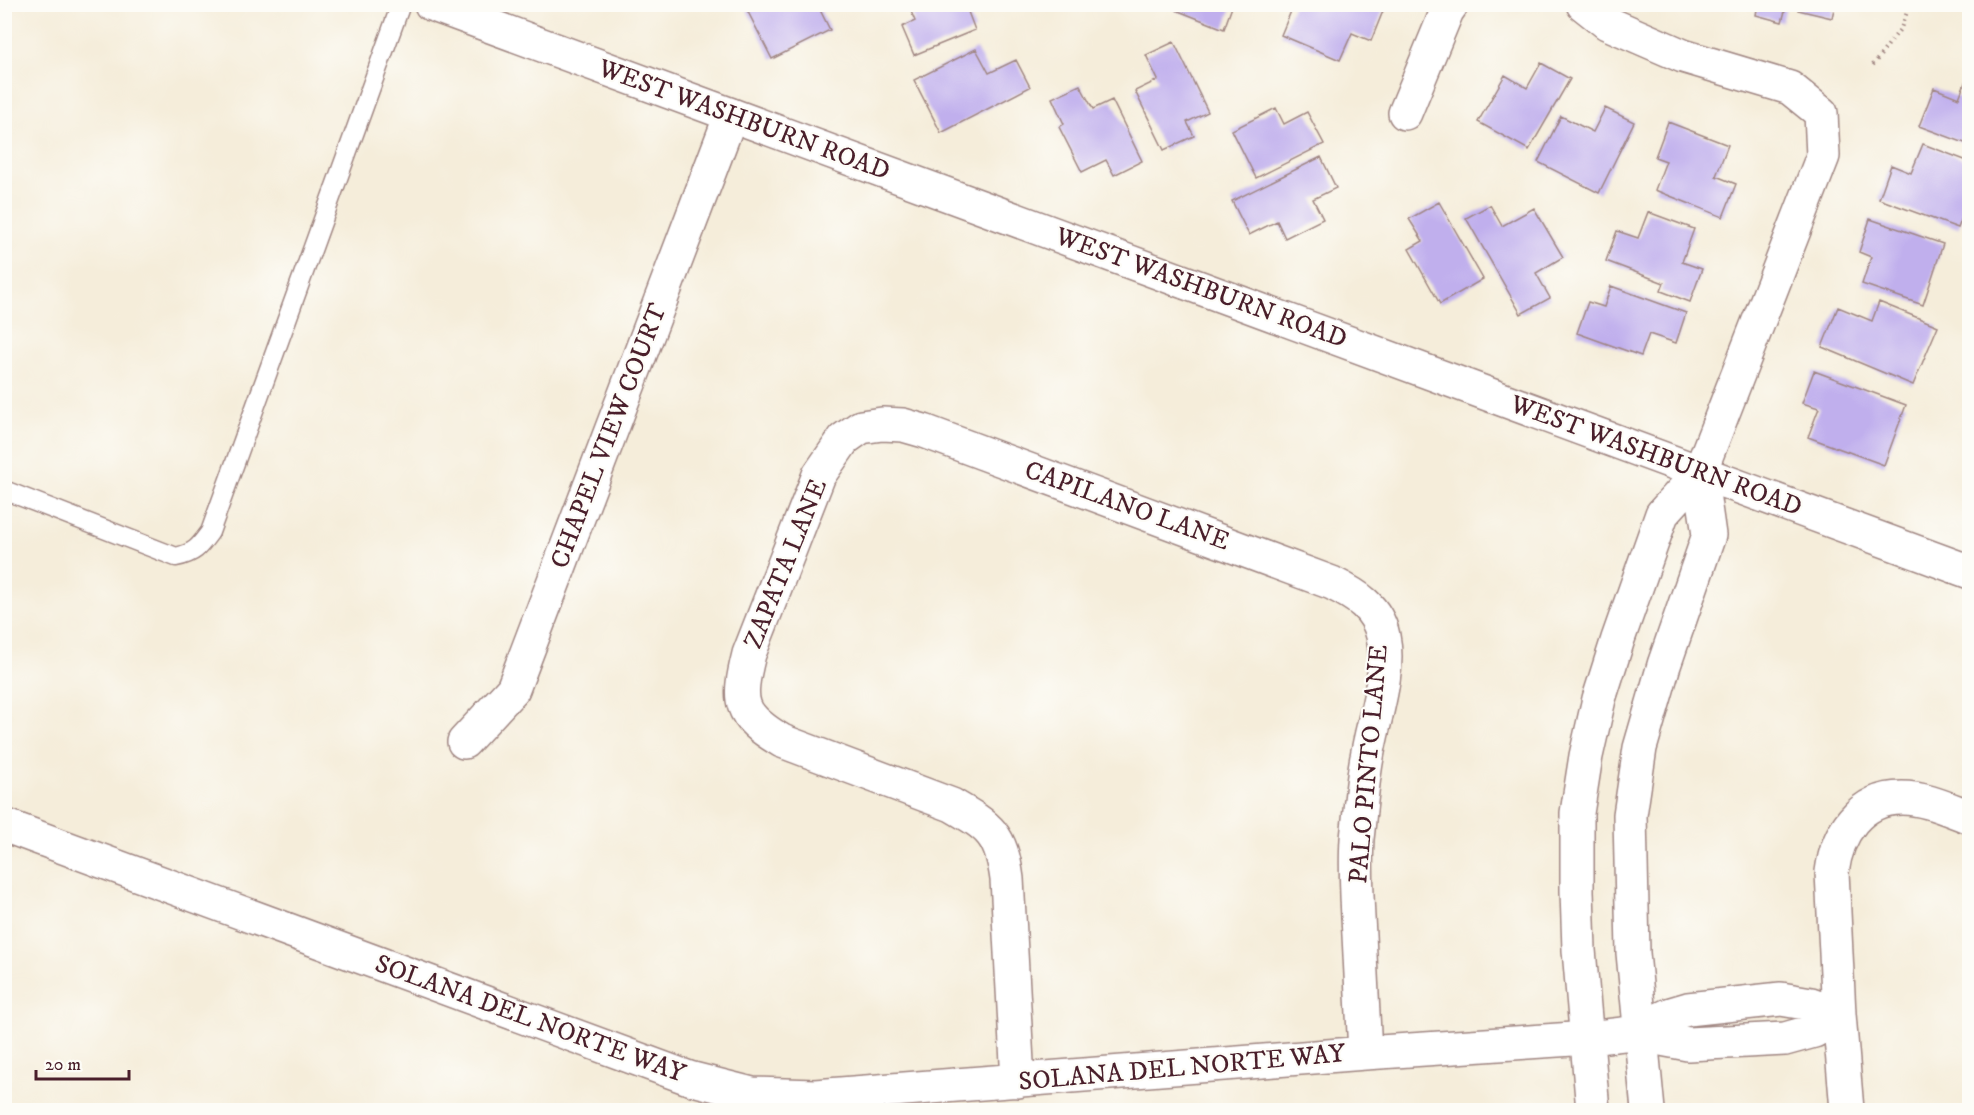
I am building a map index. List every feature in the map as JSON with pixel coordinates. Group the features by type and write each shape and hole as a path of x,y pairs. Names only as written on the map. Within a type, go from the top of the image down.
{"street":[{"name":"WEST WASHBURN ROAD","path":"431,4 1970,572"},
{"path":"1405,113 1447,11 1452,4"},
{"path":"1583,4 1607,23 1683,56 1790,88 1821,113 1823,156 1700,472 1662,514 1605,679 1586,756 1577,813 1579,950 1648,1110"},
{"name":"CHAPEL VIEW COURT","path":"464,742 513,689 731,115"},
{"name":"CAPILANO LANE","path":"861,427 882,424 903,425 924,431 1321,579 1349,591 1366,603 1379,620"},
{"name":"ZAPATA LANE","path":"861,427 844,439 831,456 815,486 749,654 742,695 747,714 763,729 782,741 952,805 976,818 994,834 1004,857 1007,879 1018,1081"},
{"path":"1593,1110 1615,1035 1634,953 1630,815 1640,748 1664,665 1709,535 1700,472"},
{"name":"PALO PINTO LANE","path":"1365,1053 1356,883 1357,842 1367,757 1384,668 1383,638 1379,620"},
{"path":"1847,1110 1832,883 1834,854 1841,836 1851,820 1864,809 1882,801 1901,798 1921,801 1970,817"},
{"name":"SOLANA DEL NORTE WAY","path":"4,825 689,1078 752,1094 815,1096 1615,1035"},
{"path":"1615,1035 1671,1014 1705,1006 1781,999 1811,1004 1839,1014"}],"lane":[{"path":"4,490 176,557 189,555 196,550 210,532 401,4"}],"path":[{"path":"1873,65 1900,28 1910,4"}],"building":[{"path":"744,4 817,4 830,30 772,59"},
{"path":"908,4 965,4 975,30 914,55 902,27 915,21"},
{"path":"1179,4 1233,4 1224,29 1176,10"},
{"path":"1294,4 1382,4 1385,6 1371,41 1352,33 1340,60 1281,35"},
{"path":"1758,4 1787,4 1782,22 1756,15"},
{"path":"1800,4 1835,4 1832,18 1798,10"},
{"path":"1174,42 1208,112 1187,122 1194,136 1164,150 1135,91 1158,80 1146,55"},
{"path":"976,49 989,73 1016,60 1030,87 941,133 914,80"},
{"path":"1541,63 1570,79 1529,150 1478,122 1505,75 1527,88"},
{"path":"1968,75 1970,75 1970,145 1919,126 1934,88 1959,98"},
{"path":"1080,85 1093,109 1112,100 1142,161 1114,175 1106,160 1082,172 1059,127 1064,124 1052,98"},
{"path":"1276,108 1284,124 1307,112 1324,144 1256,178 1232,130"},
{"path":"1605,108 1634,122 1599,193 1538,162 1561,116 1593,132"},
{"path":"1668,122 1728,145 1716,176 1736,184 1723,217 1655,190 1666,161 1655,157"},
{"path":"1923,144 1970,162 1970,198 1958,228 1879,199 1891,165 1911,173"},
{"path":"1321,157 1336,188 1313,199 1323,219 1285,238 1277,221 1249,235 1232,201"},
{"path":"1439,202 1483,279 1440,304 1409,249 1423,241 1409,219"},
{"path":"1490,205 1502,226 1534,208 1563,257 1536,273 1550,298 1521,314 1466,218"},
{"path":"1648,212 1694,229 1682,262 1702,269 1690,302 1661,291 1664,283 1606,261 1617,231 1638,238"},
{"path":"1870,219 1943,244 1923,305 1862,284 1871,257 1859,252"},
{"path":"1611,286 1686,313 1676,343 1649,334 1641,356 1577,333 1588,302 1604,307"},
{"path":"1879,302 1938,326 1913,385 1822,347 1838,307 1872,321"},
{"path":"1814,371 1906,405 1884,465 1808,437 1819,408 1802,403"}]}
